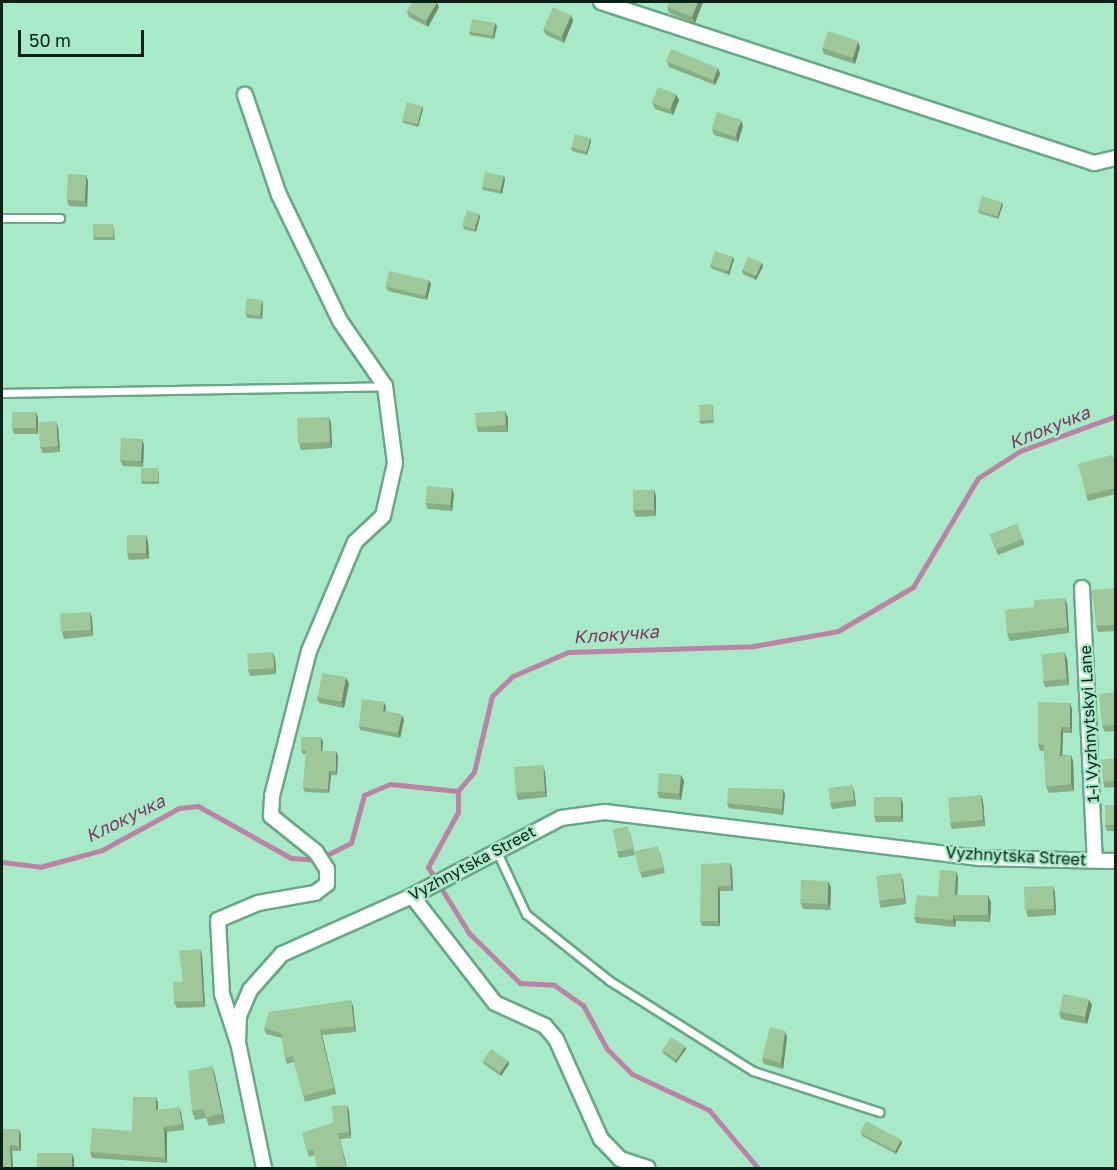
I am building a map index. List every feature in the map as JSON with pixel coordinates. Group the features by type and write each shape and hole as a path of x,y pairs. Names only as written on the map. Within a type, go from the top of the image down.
{"street":[{"path":"601,2 640,7 1094,163 1116,158"},
{"path":"238,1043 222,994 218,920 258,903 315,893 327,884 327,869 316,852 271,816 272,796 309,651 356,542 383,516 395,463 385,386 340,321 279,195 244,95"},
{"name":"1-i Vyzhnytskyi Lane","path":"1082,588 1095,860"},
{"name":"Vyzhnytska Street","path":"264,1168 238,1043 239,1016 250,990 282,954 418,892 495,848 561,818 605,812 981,858 1116,861"},
{"path":"418,892 495,1003 545,1026 556,1039 601,1139 620,1159 648,1168"}],"lane":[{"path":"2,218 60,218"},
{"path":"2,393 385,386"},
{"path":"495,848 526,914 610,981 753,1071 879,1112"}],"building":[{"path":"412,2 437,2 426,21 407,11"},
{"path":"669,2 698,2 692,17 667,7"},
{"path":"553,7 571,15 562,37 543,29"},
{"path":"472,19 495,23 492,36 470,32"},
{"path":"828,31 858,41 853,58 822,48"},
{"path":"671,49 718,68 713,80 666,61"},
{"path":"658,87 676,94 670,110 652,103"},
{"path":"407,102 422,106 418,124 402,120"},
{"path":"717,112 741,120 735,137 711,129"},
{"path":"575,134 590,138 587,152 571,148"},
{"path":"485,172 504,176 500,191 482,187"},
{"path":"68,174 86,175 85,201 67,200"},
{"path":"982,196 1002,202 998,216 978,210"},
{"path":"467,210 479,214 474,229 462,225"},
{"path":"93,224 113,224 113,237 93,237"},
{"path":"715,251 733,257 728,271 710,265"},
{"path":"748,257 762,263 756,276 743,270"},
{"path":"389,271 429,280 425,296 385,287"},
{"path":"247,298 262,300 260,316 245,314"},
{"path":"712,404 713,420 700,421 699,405"},
{"path":"505,411 506,425 476,427 475,413"},
{"path":"12,412 36,412 36,428 12,428"},
{"path":"329,417 330,442 298,443 297,418"},
{"path":"56,421 58,446 40,447 38,423"},
{"path":"121,438 142,439 141,461 120,460"},
{"path":"1112,455 1116,467 1116,488 1086,495 1078,464"},
{"path":"141,468 158,468 158,481 141,481"},
{"path":"427,486 452,488 450,505 426,503"},
{"path":"633,490 654,490 654,510 633,510"},
{"path":"1017,524 1023,539 996,550 990,535"},
{"path":"127,535 146,535 146,553 127,553"},
{"path":"1116,588 1116,625 1096,626 1092,590"},
{"path":"1065,598 1067,627 1007,634 1005,610 1034,607 1034,600"},
{"path":"90,612 91,630 61,632 60,614"},
{"path":"273,652 274,668 248,670 247,654"},
{"path":"1064,652 1067,679 1044,681 1041,654"},
{"path":"322,673 346,677 342,701 318,698"},
{"path":"1116,692 1116,725 1102,726 1099,694"},
{"path":"362,699 384,702 383,711 402,715 398,733 359,726"},
{"path":"1038,702 1070,703 1070,727 1061,727 1060,756 1071,755 1071,784 1046,787 1044,745 1038,744"},
{"path":"301,737 321,737 321,751 336,751 336,771 329,771 328,789 303,788 306,750 301,750"},
{"path":"1116,758 1116,781 1103,782 1101,760"},
{"path":"543,765 545,791 516,793 514,767"},
{"path":"659,773 681,775 679,794 657,792"},
{"path":"852,785 854,800 830,803 828,788"},
{"path":"728,788 783,789 782,809 727,803"},
{"path":"981,795 983,820 950,823 948,798"},
{"path":"874,797 901,797 901,816 874,816"},
{"path":"1105,805 1116,805 1116,825 1105,825"},
{"path":"628,826 633,848 618,852 612,830"},
{"path":"658,846 663,867 640,873 635,851"},
{"path":"730,863 731,886 718,886 718,921 700,921 701,864"},
{"path":"940,870 956,871 955,895 988,895 988,915 953,915 953,920 914,917 917,895 938,897"},
{"path":"901,873 904,898 879,901 876,876"},
{"path":"801,880 828,881 827,904 800,903"},
{"path":"1053,886 1054,909 1025,910 1024,887"},
{"path":"200,949 203,1001 174,1002 173,982 183,982 179,951"},
{"path":"1063,994 1089,999 1085,1017 1060,1012"},
{"path":"351,1000 354,1026 320,1030 334,1088 303,1096 293,1056 285,1058 281,1033 264,1028 269,1012"},
{"path":"770,1027 785,1031 781,1063 762,1058"},
{"path":"671,1037 685,1046 677,1060 662,1050"},
{"path":"491,1049 508,1061 500,1073 483,1060"},
{"path":"212,1066 222,1114 206,1117 204,1109 192,1111 188,1071"},
{"path":"133,1097 156,1097 156,1110 179,1107 182,1124 164,1127 165,1158 90,1152 92,1128 132,1131"},
{"path":"347,1105 349,1132 338,1133 346,1168 317,1168 313,1149 307,1151 302,1133 333,1123 332,1106"},
{"path":"866,1121 901,1140 895,1151 860,1132"},
{"path":"2,1129 19,1129 19,1146 10,1145 11,1168 2,1168"},
{"path":"37,1153 72,1153 72,1168 37,1168"}],"waterway":[{"name":"Клокучка","path":"2,862 40,867 102,850 179,808 198,806 291,858 317,860 351,843 364,795 390,784 458,791 474,772 492,696 513,676 568,652 754,646 838,631 913,587 978,478 1020,451 1116,416"},
{"path":"458,791 458,812 428,867 469,933 520,983 554,985 583,1005 607,1049 632,1074 709,1110 758,1168"}]}
